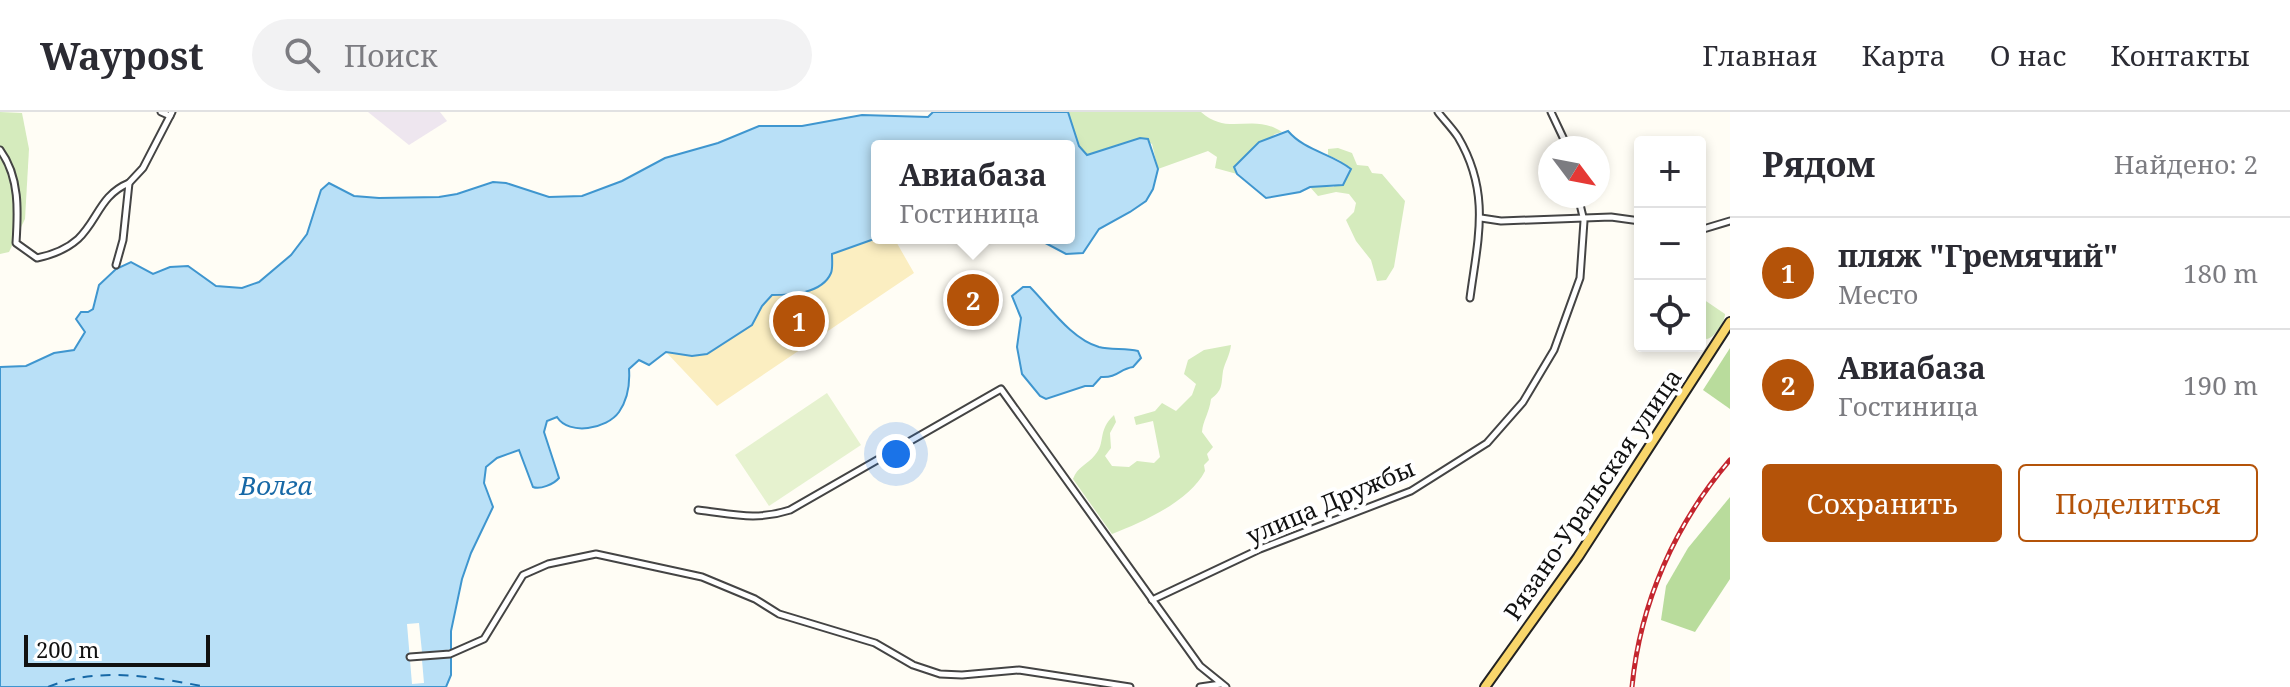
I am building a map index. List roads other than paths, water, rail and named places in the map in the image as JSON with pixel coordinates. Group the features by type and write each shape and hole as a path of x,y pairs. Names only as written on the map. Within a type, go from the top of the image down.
{"main road":[{"name":"Рязано-Уральская улица","path":"1485,687 1587,544 1730,322"}],"street":[{"path":"0,150 7,161 15,188 16,243 37,258 75,241 113,190 129,183 143,168 171,114 161,112"},
{"path":"1438,112 1457,136 1475,178 1481,218 1470,298"},
{"path":"1551,112 1562,136"},
{"path":"116,265 123,240 129,183"},
{"name":"улица Дружбы","path":"1152,600 1260,549 1411,491 1487,443 1523,402 1554,350 1580,278 1580,208"},
{"path":"1481,218 1501,221 1582,217 1634,221"},
{"path":"1706,228 1730,221"},
{"path":"698,510 750,518 769,517 790,510 1001,389 1200,666 1224,685"},
{"path":"410,657 450,654 484,639 523,575 548,564 596,554 702,577 755,599 779,614 875,643 913,665 940,674 1019,670 1130,687"},
{"path":"1200,687 1224,685"}],"water":[{"name":"Волга","path":"933,112 1068,112 1079,146 1087,155 1140,138 1148,139 1158,169 1153,189 1146,201 1099,229 1083,253 1066,254 1047,244 1075,244 1075,140 871,140 871,240 832,254 831,273 827,280 805,292 772,295 752,325 707,354 692,356 666,352 649,365 639,360 629,369 628,391 622,407 606,423 579,428 570,427 557,417 547,421 544,432 559,478 550,484 533,487 519,450 497,458 486,467 484,483 493,507 462,579 451,631 451,675 446,687 0,687 0,367 26,366 54,353 74,350 85,332 76,319 81,312 93,309 99,285 116,269 131,262 153,274 170,267 188,266 216,286 242,288 259,282 291,255 307,234 321,190 329,183 354,196 379,198 439,197 493,182 549,197 582,196 622,181 665,158 718,143 759,126 802,126 862,115 928,117"},
{"path":"1288,131 1302,143 1351,169 1343,185 1310,187 1300,192 1266,198 1237,174 1234,167 1259,142"},
{"path":"1023,287 1030,287 1079,337 1099,347 1138,351 1141,358 1133,367 1101,377 1093,386 1046,399 1040,396 1022,374 1017,347 1021,318 1012,296"}],"railway":[{"path":"1632,687 1643,625 1663,566 1693,511 1730,460"}],"place":[{"name":"Авиабаза","path":"973,300"},
{"name":"пляж \"Гремячий\"","path":"799,321"}]}
